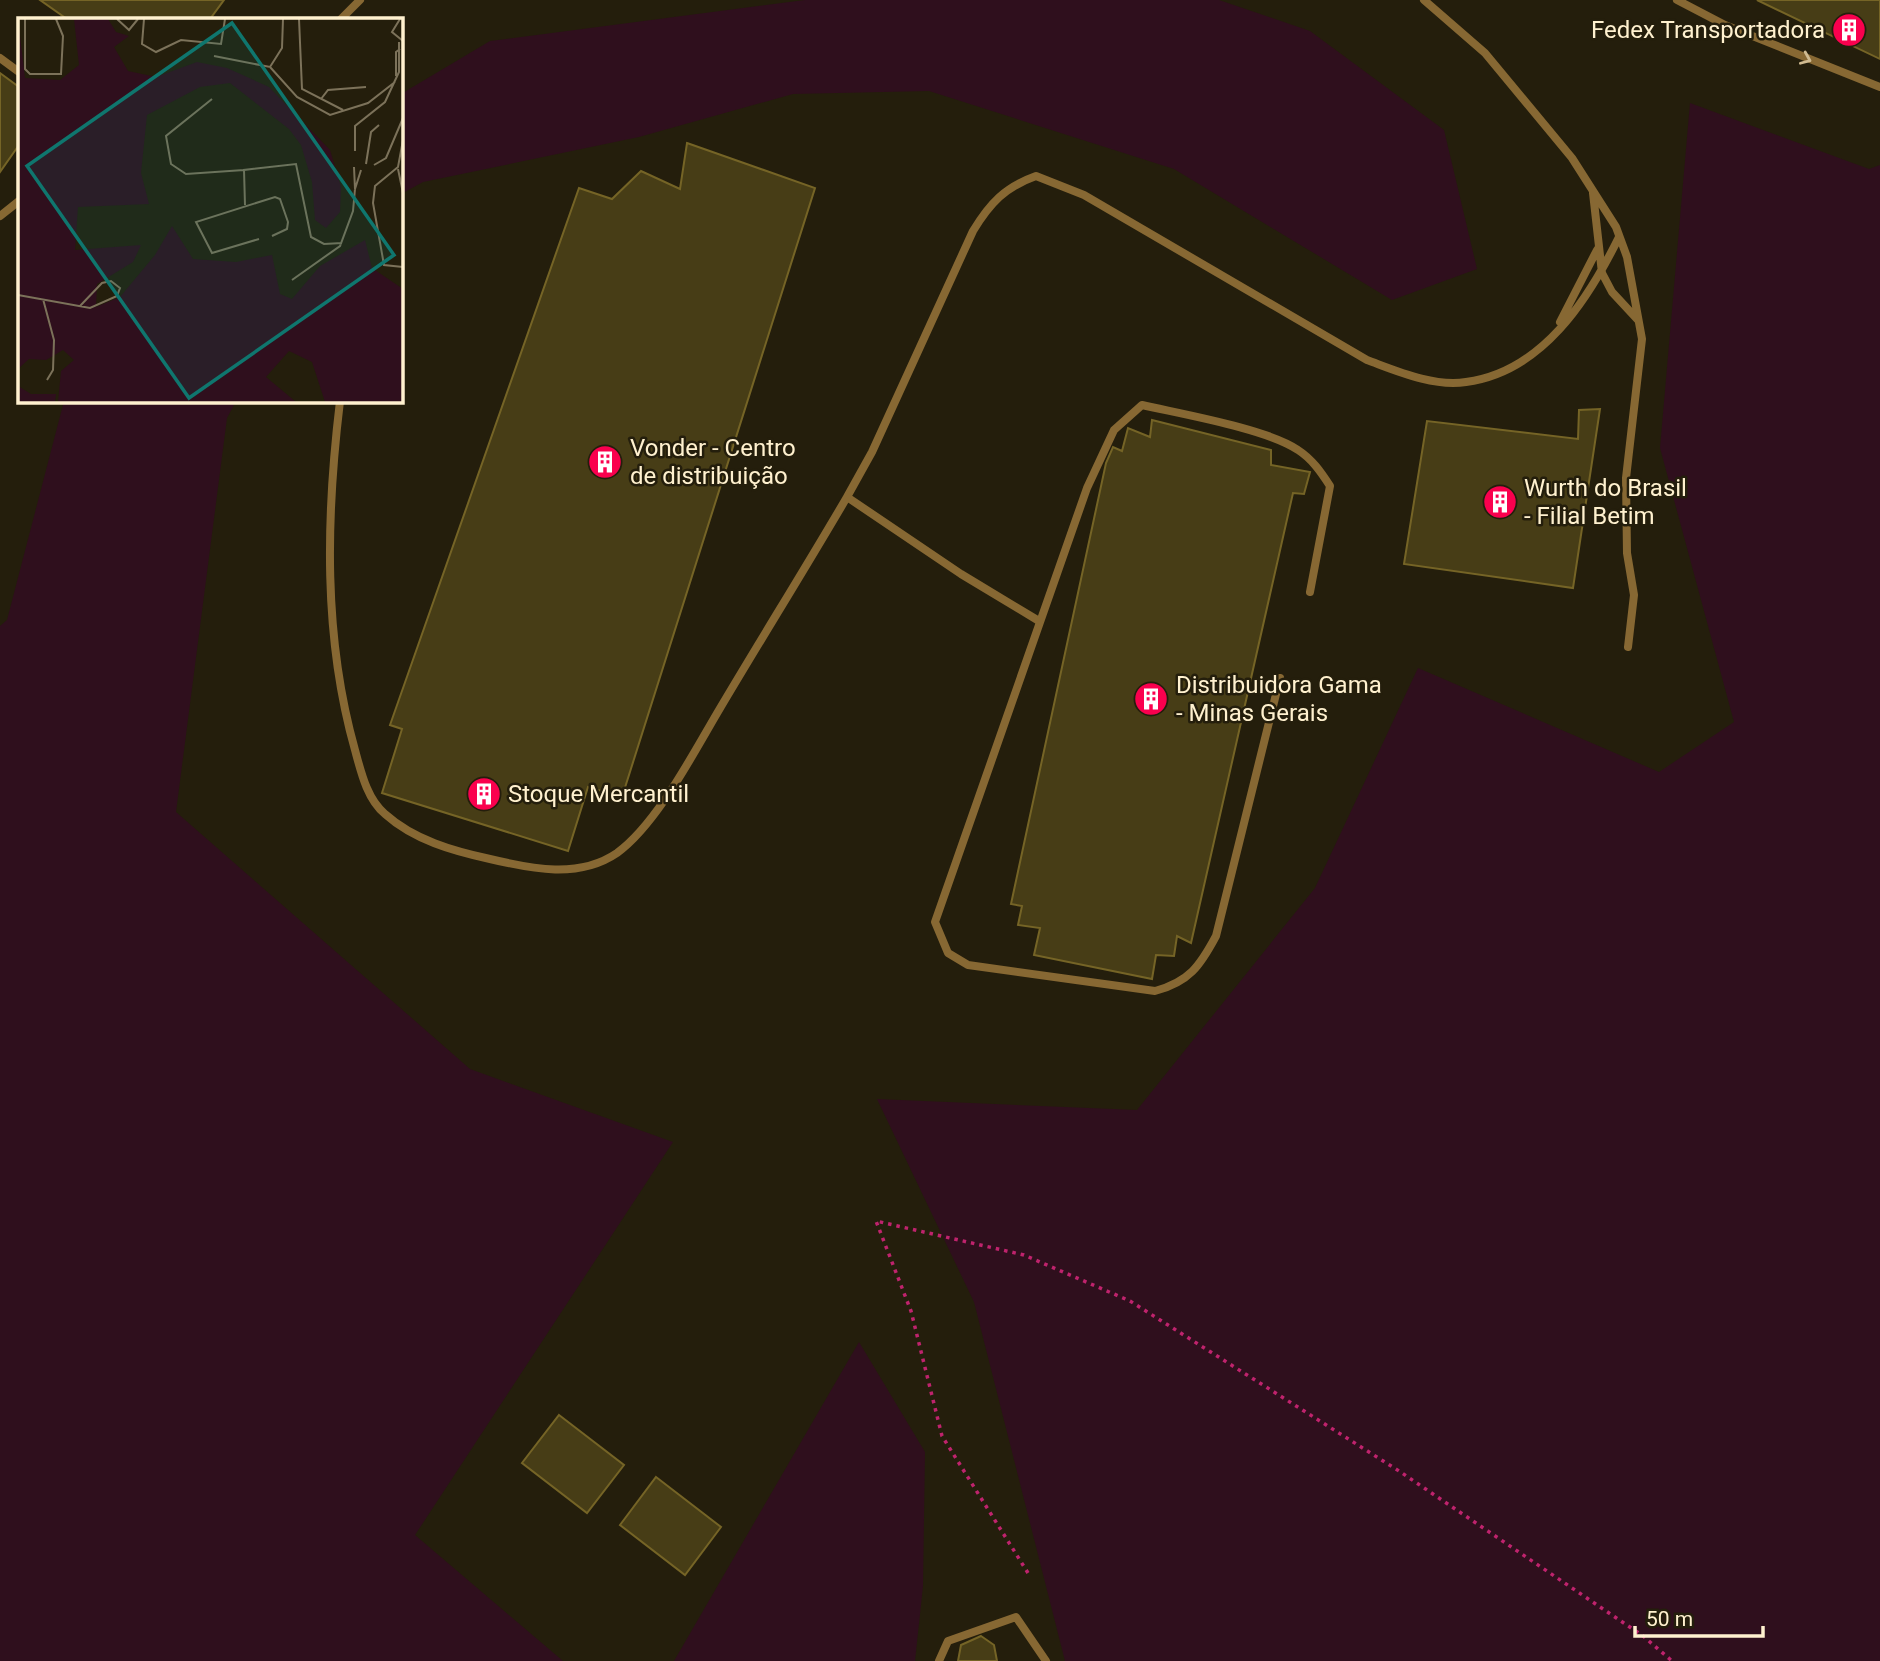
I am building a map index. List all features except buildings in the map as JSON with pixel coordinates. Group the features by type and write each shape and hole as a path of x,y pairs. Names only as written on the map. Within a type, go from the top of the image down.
{"lane":[{"path":"342,18 360,0"},
{"path":"1424,0 1485,53 1573,158 1619,237 1630,268 1642,339 1641,367 1626,478 1628,553 1634,595 1628,648"},
{"path":"1677,0 1725,25 1880,87"},
{"path":"0,58 18,71"},
{"path":"340,402 332,462 330,572 335,665 365,786 383,813 417,837 474,856 535,870 588,868 618,852 645,823 683,772 872,452 973,230 990,203 1013,184 1036,176 1095,201 1367,360 1411,376 1465,383 1513,369 1552,339 1602,273 1619,237"},
{"path":"1592,187 1602,273 1612,292 1638,320"},
{"path":"0,216 18,202"},
{"path":"1552,339 1598,247"},
{"path":"1280,678 1216,936 1203,960 1179,984 1155,991 968,965 948,953 935,922 1039,621 1101,454 1114,430 1142,405 1272,437 1297,449 1317,466 1330,486 1310,592"},
{"path":"846,497 961,574 1039,621"},
{"path":"939,1661 948,1641 1016,1616 1046,1661"}],"path":[{"path":"1028,1573 942,1436 911,1311 876,1221 1024,1255 1130,1301 1410,1479 1643,1636 1672,1661"}],"shaded area":[{"path":"805,0 1219,0 1310,31 1444,130 1477,269 1392,300 1174,169 929,91 793,94 639,137 423,182 402,193 402,93 490,41"},
{"path":"1690,103 1869,169 1880,165 1880,1661 1065,1661 974,1302 877,1099 1137,1110 1315,888 1418,668 1659,772 1734,722 1660,448"},
{"path":"64,402 235,402 227,418 176,812 470,1069 673,1142 415,1535 563,1661 0,1661 0,626 7,620"},
{"path":"859,1342 925,1452 923,1586 915,1661 674,1661"}],"place":[{"name":"Fedex Transportadora","path":"1849,30"},
{"name":"Vonder - Centro de distribuição","path":"605,462"},
{"name":"Wurth do Brasil - Filial Betim","path":"1500,502"},
{"name":"Distribuidora Gama - Minas Gerais","path":"1151,699"},
{"name":"Stoque Mercantil","path":"484,794"}]}
